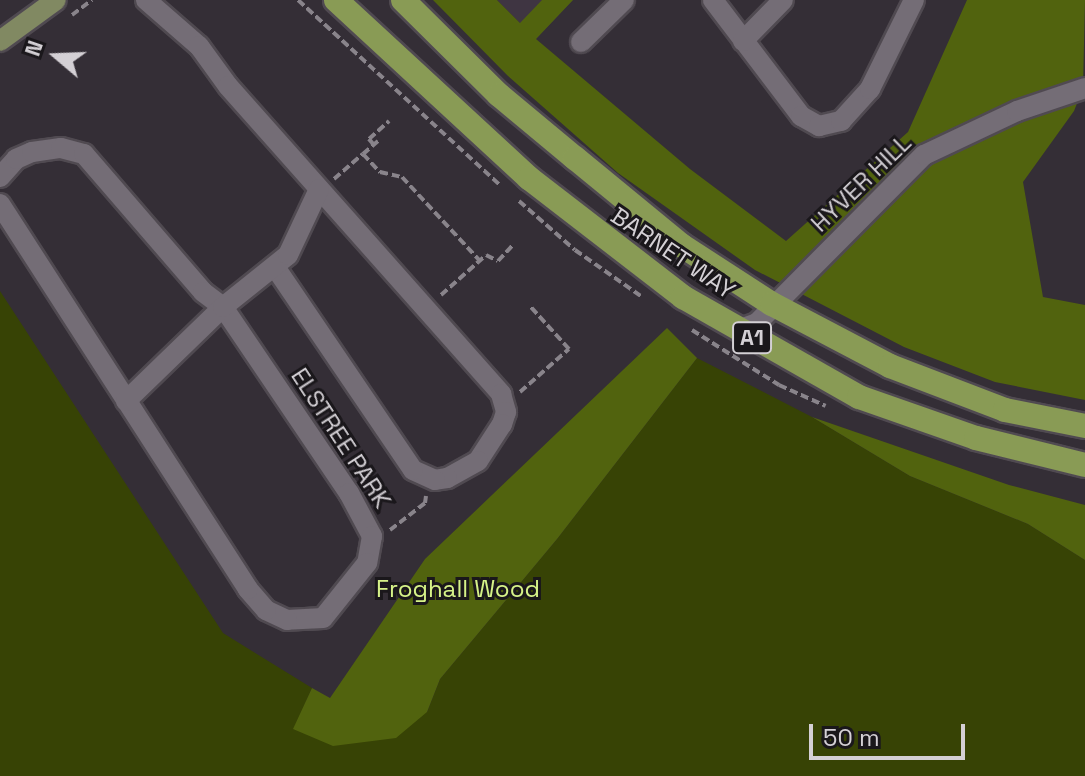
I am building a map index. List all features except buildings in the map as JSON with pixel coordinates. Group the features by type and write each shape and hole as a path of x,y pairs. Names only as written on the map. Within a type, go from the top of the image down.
{"highway":[{"name":"BARNET WAY","path":"336,0 598,236 738,330 859,397 1002,446 1085,465"},
{"name":"BARNET WAY","path":"403,0 499,95 575,158 681,245 772,304 890,366 1005,410 1085,426"}],"main road":[{"path":"0,41 56,0"}],"street":[{"path":"146,0 199,46 505,402 502,424 478,461 447,478 429,478"},
{"path":"581,42 624,0"},
{"path":"713,0 801,116 830,126 870,89 914,0"},
{"path":"743,41 783,0"},
{"name":"HYVER HILL","path":"738,330 757,323 772,304 924,155 1017,111 1085,88"},
{"name":"ELSTREE PARK","path":"0,177 16,159 32,152 61,148 84,154 203,292 223,307 349,493 372,541 367,563 323,618 299,623 277,616 248,589 0,204"},
{"path":"126,401 223,307 275,267 300,238 320,190"},
{"name":"ELSTREE PARK","path":"275,267 406,462 429,478"}],"path":[{"path":"320,190 376,143 369,139 389,121"},
{"path":"363,154 380,172 402,177 480,261"},
{"path":"425,309 486,255 498,261 514,244"},
{"path":"505,402 569,349 530,306"},
{"path":"372,541 425,503 429,478"}],"shaded area":[{"path":"497,0 573,0 536,39"}],"green space":[{"path":"433,0 497,0 520,23 542,0 573,0 536,39 690,169 786,241 908,132 967,0 1085,0 1083,88 1074,111 1023,182 1043,297 1085,305 1085,400 995,382 904,347 755,270 618,173 507,75"},
{"path":"0,291 223,633 312,688 294,729 427,712 440,679 557,539 697,358 812,417 910,476 1028,524 1085,560 1085,776 0,776"},
{"name":"Froghall Wood","path":"667,328 697,358 557,539 440,679 427,712 396,738 333,746 293,729 312,688 330,698 425,559"},
{"path":"812,417 1009,485 1085,505 1085,560 1028,524 910,476"}]}
